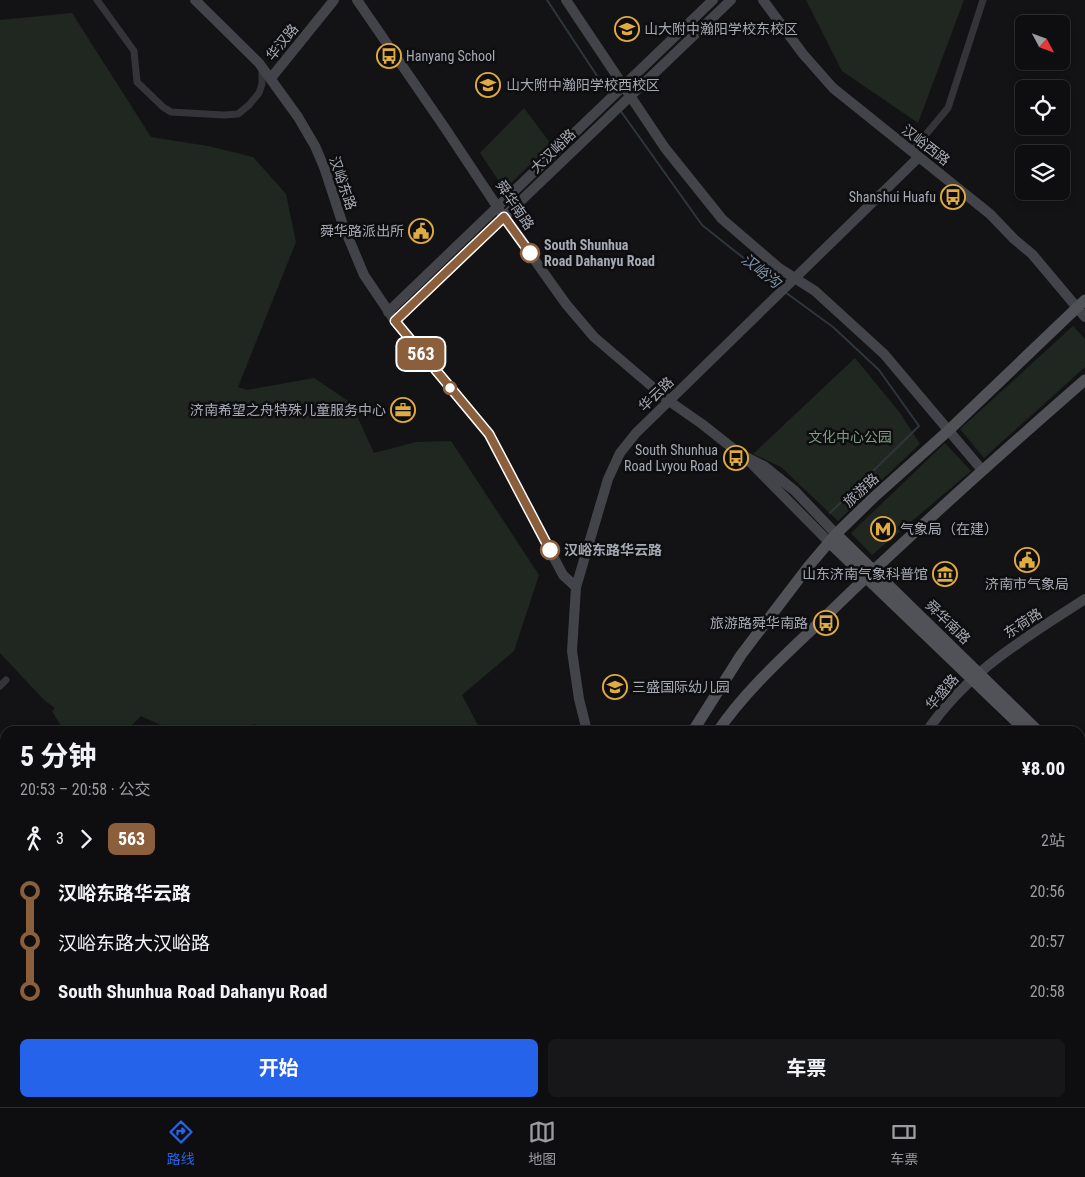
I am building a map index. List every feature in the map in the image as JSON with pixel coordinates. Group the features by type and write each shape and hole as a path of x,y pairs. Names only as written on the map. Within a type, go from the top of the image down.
{"main road":[{"name":"旅游路","path":"696,726 741,655 808,567 833,538 873,498 949,430 1081,304"},
{"path":"722,726 766,674 870,573 982,470 1085,380"},
{"name":"舜华南路","path":"833,538 975,675 1032,726"},
{"name":"舜华南路","path":"975,675 1021,726"}],"street":[{"path":"97,0 134,51 137,82 163,107 171,112 238,114 259,93 262,84 262,68"},
{"name":"汉峪东路","path":"195,0 222,25 271,78 298,117 315,146 324,167 354,254 364,275 395,321 489,434 563,575 576,587"},
{"name":"华汉路","path":"271,78 334,0"},
{"name":"舜华南路","path":"357,0 504,217 566,304 594,337 669,401 746,458 764,466 789,486 833,538"},
{"path":"566,0 624,84 665,148 722,219 757,250 794,278 815,291 884,354 982,470"},
{"name":"大汉峪路","path":"388,312 713,0"},
{"name":"大汉峪路","path":"395,321 731,0"},
{"name":"汉峪西路","path":"763,0 803,54 833,88 990,214 1081,304 1085,317"},
{"path":"916,154 948,108 983,0"},
{"name":"华云路","path":"586,726 579,699 572,651 576,587 608,479 620,453 636,432 794,278 916,154"},
{"name":"东荷路","path":"975,675 1009,649 1085,600"},
{"name":"华盛路","path":"930,726 975,675"},
{"path":"0,686 6,680"}],"green space":[{"path":"806,0 964,0 918,123 842,71"},
{"path":"72,13 151,137 208,146 253,157 286,194 296,242 238,387 247,390 314,378 351,403 374,453 416,442 451,441 539,575 514,651 462,695 478,726 256,726 255,724 248,726 163,726 141,716 131,726 61,726 52,711 55,708 44,700 0,653 0,20"},
{"path":"524,108 551,144 509,185 503,187 480,153"},
{"path":"1073,326 1085,339 1085,367 984,458 960,429"},
{"name":"文化中心公园","path":"855,358 900,413 920,444 838,521 781,467 753,454"},
{"path":"945,443 971,471 872,555 851,533"}],"waterway":[{"name":"汉峪沟","path":"547,0 609,94"},
{"name":"汉峪沟","path":"620,110 702,225 780,287"},
{"name":"汉峪沟","path":"785,292 833,327 879,370 919,426 830,513"}],"bus line":[{"name":"563","path":"530,253 504,217 395,321 489,434 550,550"}],"place":[{"name":"山大附中瀚阳学校东校区","path":"627,29"},
{"name":"Hanyang School","path":"389,56"},
{"name":"山大附中瀚阳学校西校区","path":"488,85"},
{"name":"Shanshui Huafu","path":"953,197"},
{"name":"舜华路派出所","path":"421,231"},
{"name":"South Shunhua Road Dahanyu Road","path":"530,253"},
{"name":"济南希望之舟特殊儿童服务中心","path":"403,410"},
{"name":"South Shunhua Road Lvyou Road","path":"736,458"},
{"name":"气象局（在建）","path":"883,529"},
{"name":"汉峪东路华云路","path":"550,550"},
{"name":"济南市气象局","path":"1027,560"},
{"name":"山东济南气象科普馆","path":"945,574"},
{"name":"旅游路舜华南路","path":"826,623"},
{"name":"三盛国际幼儿园","path":"615,687"}]}
